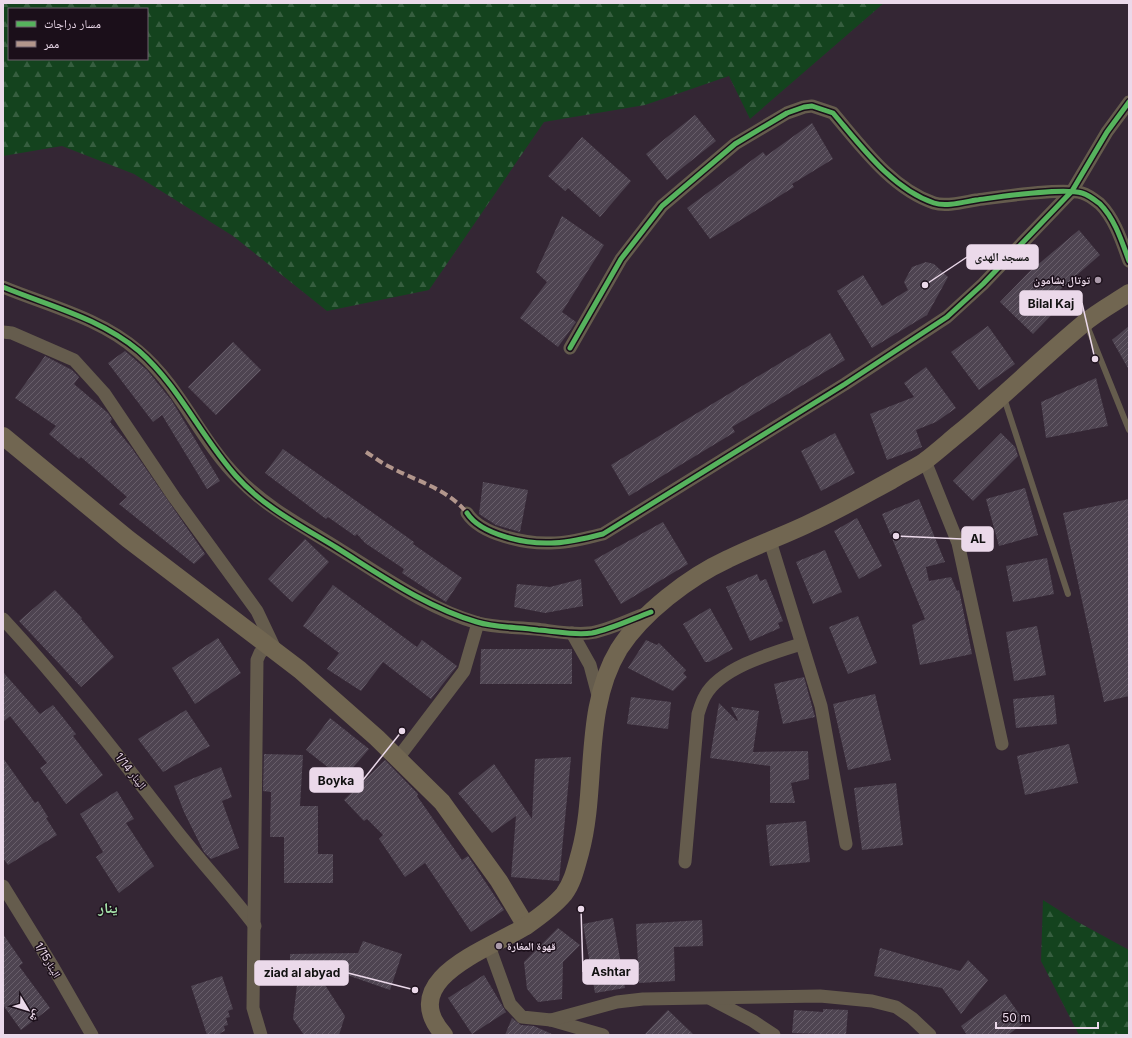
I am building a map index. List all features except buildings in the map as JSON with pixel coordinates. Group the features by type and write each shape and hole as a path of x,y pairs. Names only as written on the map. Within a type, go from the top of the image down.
{"main road":[{"path":"444,1035 434,1024 429,1011 429,1000 438,982 460,961 526,926 547,910 564,894 574,875 583,840 589,802 594,735 599,699 609,671 620,649 650,612 695,577 726,559 821,518 925,461 1003,396 1086,321 1129,293"},
{"path":"3,436 128,539 273,649 336,701 398,758 442,802 499,881 526,926"}],"street":[{"path":"467,513 475,523 486,530 527,541 550,543 603,534 845,384 947,317 983,284 1072,191 1107,132 1129,102"},
{"path":"570,348 621,259 662,206 735,144 787,113 804,107 818,108 833,113 895,181 918,196 936,203 1072,191 1083,193 1100,205 1108,215 1119,234 1129,261"},
{"path":"3,287 90,321 127,342 140,352 156,369 179,398 216,452 238,478 254,493 275,509 408,592 443,611 478,623 494,626 572,633 591,633 650,612"},
{"path":"3,332 12,334 74,360 104,393 174,497 257,611 273,649 260,653 257,660 255,926 252,1008 261,1035"},
{"path":"925,461 958,543 1002,744"},
{"path":"770,541 820,706 846,844"},
{"name":"الينار 1/14","path":"3,619 74,700 178,832 223,885 255,926"},
{"path":"398,758 464,671 478,623"},
{"path":"572,633 590,666 599,699"},
{"path":"685,862 698,714 705,696 726,674 774,653 801,644"},
{"name":"الينار1/15","path":"3,886 53,967 92,1035"},
{"path":"489,946 510,1004 522,1017 551,1020 604,1035"},
{"path":"551,1020 617,1002 644,999 820,996 872,1001 896,1007 912,1018 930,1035"},
{"path":"709,998 754,1021 774,1035"}],"lane":[{"path":"1086,321 1129,430"},
{"path":"1003,396 1068,594"}],"green space":[{"path":"3,3 884,3 750,119 729,76 645,105 544,122 429,290 327,311 233,236 134,174 62,146 3,156"},
{"path":"1043,900 1076,921 1129,950 1129,1035 1079,1035 1041,961"}],"marked path":[{"path":"366,452 381,462 431,486 451,498 467,513"}],"cycle path":[{"path":"467,513 474,521 493,532 505,537 529,542 564,542 603,534 845,384 947,317 983,284 1072,191 1107,132 1129,102"},
{"path":"570,348 621,259 662,206 735,144 787,113 804,107 812,106 833,113 866,152 891,177 904,188 934,203 961,203 1030,193 1061,191 1073,191 1087,195 1100,204 1110,217 1118,231 1129,261"},
{"path":"3,287 91,321 108,330 139,351 166,380 223,461 258,497 297,524 388,580 422,599 458,616 485,624 572,634 592,633 651,612"}],"place":[{"name":"توتال بشامون","path":"1098,280"},
{"name":"مسجد الهدى","path":"925,285"},
{"name":"Bilal Kaj","path":"1095,359"},
{"name":"AL","path":"896,536"},
{"name":"Boyka","path":"402,731"},
{"name":"Ashtar","path":"581,909"},
{"name":"قهوة المغارة","path":"499,946"},
{"name":"ziad al abyad","path":"415,990"}],"district":[{"name":"ينار","path":"108,908"}]}
